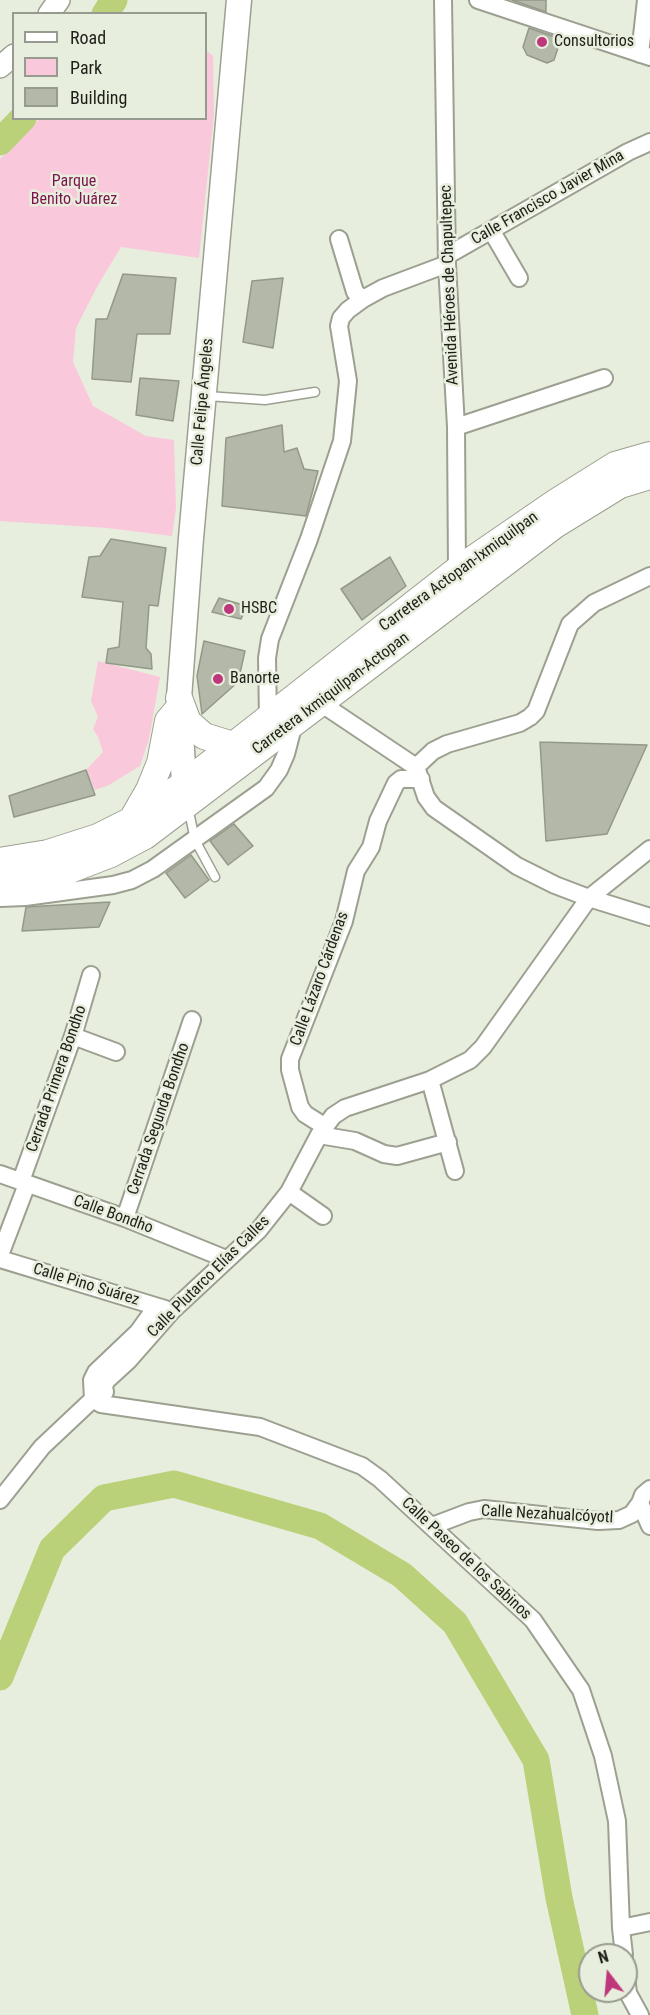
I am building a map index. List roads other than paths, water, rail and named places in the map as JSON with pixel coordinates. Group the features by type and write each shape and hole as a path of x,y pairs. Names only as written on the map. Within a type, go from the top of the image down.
{"main road":[{"name":"Calle Felipe Ángeles","path":"186,794 179,703 239,0"},
{"name":"Carretera Actopan-Ixmiquilpan","path":"0,861 48,853 88,840 186,794 233,745 457,570 556,502 615,465 650,455"},
{"name":"Carretera Ixmiquilpan-Actopan","path":"0,883 46,886 54,876 111,854 145,836 186,794 294,722 555,525 620,485 650,476"},
{"path":"179,703 188,722 204,736 233,745"},
{"path":"132,820 160,764 168,721 179,703"}],"street":[{"name":"Avenida Héroes de Chapultepec","path":"443,0 447,260 456,427 457,570"},
{"path":"478,0 645,55 646,0"},
{"path":"0,68 12,57"},
{"name":"Calle Francisco Javier Mina","path":"268,719 267,658 270,639 309,539 342,441 348,381 339,326 341,318 348,309 363,299 447,260 491,230 628,152 650,142"},
{"path":"491,230 519,278"},
{"path":"339,238 355,292 363,299"},
{"path":"456,427 604,378"},
{"path":"419,773 433,751 447,744 520,723 530,717 536,711 570,624 594,603 650,576"},
{"path":"319,702 419,773 426,797 434,808 517,866 555,885 650,917"},
{"path":"0,898 46,886 121,883 153,869 266,788 279,771 294,722"},
{"name":"Calle Lázaro Cárdenas","path":"322,1130 300,1107 290,1070 290,1059 344,921 356,871 371,847 378,821 396,783 419,773"},
{"name":"Calle Plutarco Elías Calles","path":"0,1500 42,1447 99,1396 106,1381 129,1360 164,1309 258,1231 289,1192 322,1130 333,1116 345,1108 430,1080 470,1060 483,1047 589,898 650,849"},
{"path":"111,854 121,883"},
{"name":"Cerrada Primera Bondho","path":"0,1257 91,975"},
{"name":"Cerrada Segunda Bondho","path":"125,1218 192,1020"},
{"path":"73,1036 116,1052"},
{"path":"430,1080 455,1170"},
{"path":"322,1130 384,1154 397,1156 448,1142"},
{"name":"Calle Bondho","path":"0,1174 125,1218 226,1259"},
{"path":"289,1192 323,1216"},
{"name":"Calle Pino Suárez","path":"0,1257 164,1309"},
{"name":"Calle Paseo de los Sabinos","path":"99,1396 101,1404 260,1427 351,1462 380,1479 532,1620 581,1690 603,1756 617,1821 623,1943"},
{"name":"Calle Nezahualcóyotl","path":"432,1526 469,1512 484,1509 598,1521 619,1520 632,1514 643,1495 650,1489"},
{"path":"640,1503 650,1526"},
{"path":"621,1928 650,1922"}],"lane":[{"path":"204,396 265,400 315,392"},
{"path":"186,794 195,840 215,877"}],"waterway":[{"path":"106,12 114,0"},
{"path":"0,142 21,120"},
{"path":"0,1677 52,1549 104,1498 174,1484 320,1526 402,1575 455,1623 536,1760 559,1898 585,2015"}],"place":[{"name":"Consultorios","path":"542,42"},
{"name":"HSBC","path":"229,609"},
{"name":"Banorte","path":"218,679"}],"park label":[{"name":"Parque Benito Juárez","path":"74,191"}]}
